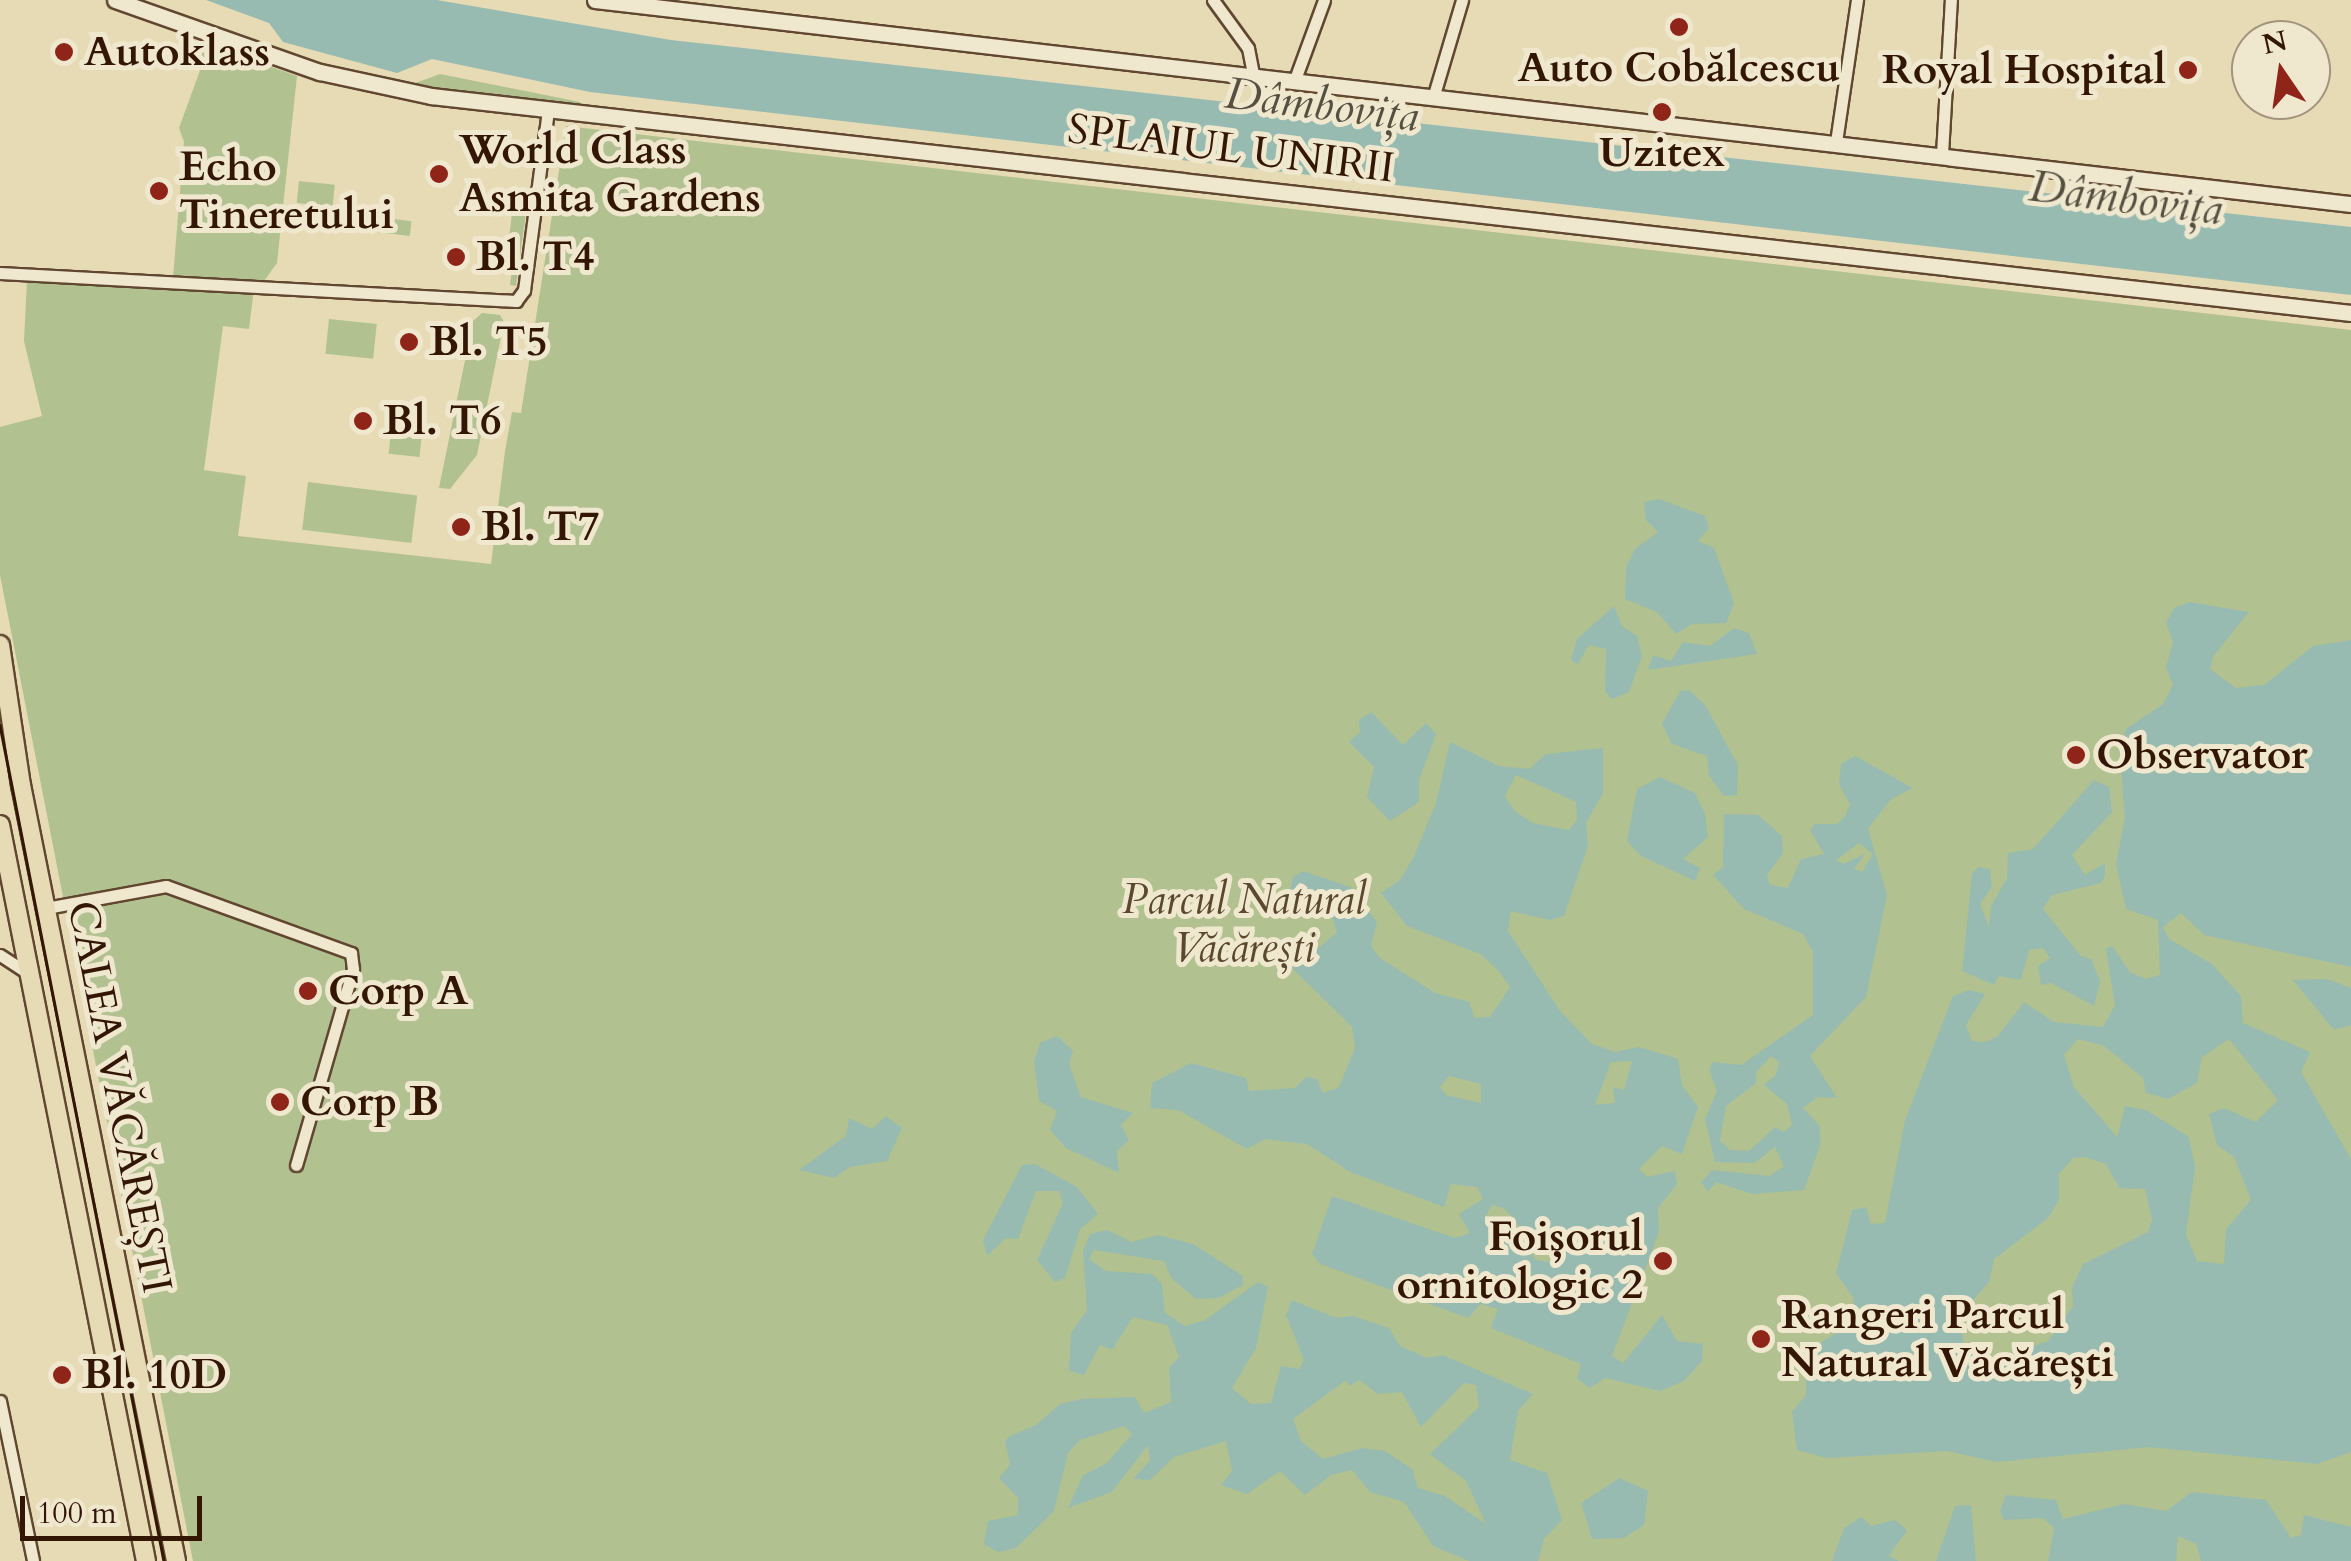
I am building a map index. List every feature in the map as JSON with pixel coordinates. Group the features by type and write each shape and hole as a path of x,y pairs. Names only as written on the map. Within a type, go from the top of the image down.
{"main road":[{"name":"SPLAIUL UNIRII","path":"115,0 355,81 548,109 2351,313"},
{"name":"SPLAIUL UNIRII","path":"595,0 2351,204"},
{"name":"CALEA VĂCĂREȘTI","path":"0,645 21,784 176,1561"},
{"path":"0,696 21,784"},
{"name":"CALEA VĂCĂREȘTI","path":"0,826 146,1561"}],"street":[{"path":"1213,0 1248,48 1254,78"},
{"path":"1294,82 1324,0"},
{"path":"1433,98 1462,0"},
{"path":"1836,142 1857,0"},
{"path":"1942,154 1951,0"},
{"path":"0,273 516,301 524,290 548,109"},
{"path":"46,908 166,886 351,953 353,969 296,1164"},
{"path":"0,956 29,974"},
{"path":"0,1400 33,1561"}],"green space":[{"name":"Parcul Natural Văcărești","path":"202,43 297,76 277,263 253,296 249,329 223,326 204,470 246,476 238,536 491,564 505,451 512,412 521,413 566,126 2351,330 2351,1561 193,1561 0,575 0,427 42,416 24,341 27,281 172,290 184,142 179,128 202,65"},
{"path":"440,74 580,102 579,112 396,90"},
{"path":"299,181 335,185 333,207 297,203"},
{"path":"514,196 528,198 516,286 510,285 516,239 509,238"},
{"path":"353,214 412,221 410,236 351,229"},
{"path":"482,313 500,315 504,322 477,455 450,489 439,488 473,321"},
{"path":"329,319 377,324 373,359 325,354"},
{"path":"394,403 425,406 419,457 389,454"},
{"path":"308,482 417,495 411,543 302,530"}],"water":[{"path":"206,0 437,0 671,40 2351,227 2351,295 590,92 432,59 397,73 283,42 269,23"},
{"path":"1659,499 1705,516 1709,528 1698,541 1714,548 1734,603 1726,623 1692,624 1676,634 1657,612 1625,599 1626,567 1635,549 1658,532 1646,520 1644,502"},
{"path":"2189,602 2249,612 2214,655 2210,669 2236,688 2264,685 2313,646 2351,640 2351,967 2204,935 2181,913 2163,927 2169,939 2212,964 2241,996 2243,1023 2310,1052 2301,1072 2351,1159 2351,1452 2317,1464 2149,1447 1997,1462 1947,1451 1827,1458 1797,1450 1792,1412 1806,1395 1806,1365 1821,1342 1851,1325 1854,1299 1836,1273 1852,1210 1866,1207 1871,1224 1885,1223 1905,1120 1953,996 1969,990 1985,994 1966,1025 1972,1041 1984,1042 1997,1037 2024,1002 2054,1022 2103,1027 2115,1005 2106,949 2112,946 2130,972 2145,979 2160,975 2158,920 2126,909 2116,864 2125,818 2120,756 2126,729 2163,704 2173,685 2166,667 2173,642 2166,623 2174,608","holes":["2078,1039 2104,1046 2143,1078 2146,1093 2168,1099 2197,1083 2202,1057 2229,1039 2278,1100 2256,1122 2224,1108 2209,1114 2217,1145 2234,1157 2251,1200 2226,1229 2224,1264 2197,1261 2186,1234 2195,1167 2189,1137 2146,1110 2125,1106 2117,1137 2074,1087 2064,1055","2085,1157 2106,1164 2119,1188 2145,1189 2152,1219 2148,1232 2083,1264 2072,1288 2073,1306 2048,1341 1994,1360 1977,1359 1964,1347 1962,1332 1968,1306 1989,1282 1994,1259 2048,1218 2059,1200 2059,1174 2073,1158"]},
{"path":"1614,606 1622,626 1637,636 1642,656 1629,692 1612,699 1605,691 1606,649 1589,645 1578,664 1571,660 1577,639"},
{"path":"1734,628 1749,633 1757,654 1648,670 1653,655 1671,661 1683,642 1710,646"},
{"path":"1689,690 1705,705 1738,765 1737,795 1724,796 1709,776 1707,756 1672,744 1662,724 1680,691"},
{"path":"1371,712 1403,745 1426,723 1436,734 1419,780 1419,802 1390,821 1367,797 1374,767 1349,742 1360,732 1359,720"},
{"path":"1450,742 1499,766 1529,769 1546,754 1603,748 1603,793 1586,823 1588,846 1564,916 1550,920 1511,911 1508,931 1560,1011 1592,1044 1615,1052 1639,1047 1678,1059 1682,1085 1698,1107 1682,1154 1662,1146 1639,1169 1647,1177 1675,1171 1677,1184 1658,1208 1659,1232 1612,1356 1623,1363 1662,1315 1677,1341 1703,1344 1702,1361 1684,1381 1660,1391 1605,1378 1590,1388 1577,1379 1581,1364 1491,1328 1498,1309 1481,1304 1468,1318 1320,1264 1312,1254 1332,1196 1455,1238 1470,1233 1459,1214 1483,1199 1477,1187 1451,1184 1444,1207 1350,1172 1307,1144 1265,1139 1247,1149 1178,1110 1150,1108 1152,1083 1191,1063 1246,1078 1249,1091 1295,1088 1306,1077 1317,1079 1323,1093 1339,1087 1355,1048 1352,1027 1285,961 1302,947 1316,950 1337,932 1330,911 1310,918 1288,900 1293,877 1303,871 1350,887 1377,922 1371,946 1380,958 1435,993 1469,1002 1475,1018 1490,1017 1510,987 1498,970 1480,954 1407,926 1381,893 1400,880 1436,803","holes":["1516,775 1576,802 1577,820 1569,830 1532,823 1515,811 1505,796","1632,1061 1624,1090 1613,1087 1615,1103 1595,1105 1611,1062","1449,1076 1481,1084 1481,1103 1446,1095 1440,1087","1492,1205 1504,1208 1519,1226 1513,1230 1485,1217","1546,1234 1557,1252 1548,1262 1535,1260 1529,1247"]},
{"path":"1855,756 1913,788 1891,799 1868,829 1887,895 1866,997 1810,1056 1837,1098 1818,1097 1803,1108 1819,1125 1821,1143 1804,1190 1752,1194 1716,1182 1708,1192 1701,1182 1712,1170 1769,1176 1784,1167 1775,1147 1754,1163 1715,1162 1705,1119 1717,1091 1709,1070 1713,1062 1741,1065 1813,1015 1813,952 1803,934 1744,909 1713,875 1723,867 1724,814 1758,815 1782,836 1783,853 1767,875 1770,885 1788,888 1801,859 1824,854 1810,830 1815,824 1837,824 1850,805 1839,784 1841,764","holes":["1859,843 1873,854 1862,872 1854,869 1865,854 1843,864 1836,860","1771,1056 1779,1062 1776,1075 1764,1085 1787,1104 1792,1125 1784,1132 1775,1127 1749,1151 1730,1150 1720,1141 1726,1106 1756,1083 1756,1072"]},
{"path":"1660,777 1695,793 1705,814 1708,837 1683,859 1700,868 1695,881 1641,856 1627,841 1637,789"},
{"path":"2094,780 2109,787 2112,812 2072,855 2085,875 2105,863 2105,876 2101,883 2052,895 2043,909 2081,956 2091,959 2100,981 2094,1006 2051,983 2041,985 2038,966 2050,958 2043,948 2029,950 2021,980 1999,976 1994,985 1962,971 1972,874 1978,867 1990,869 1992,887 1980,904 1989,927 1991,906 2007,878 2008,853 2033,849"},
{"path":"2327,979 2351,988 2351,1025 2334,1030 2293,980"},
{"path":"1057,1036 1073,1051 1069,1064 1081,1097 1133,1113 1121,1125 1129,1140 1117,1151 1119,1173 1066,1148 1050,1130 1057,1111 1039,1101 1034,1061 1040,1043"},
{"path":"886,1116 902,1128 887,1161 850,1167 834,1178 799,1170 846,1136 849,1118 872,1129"},
{"path":"1035,1164 1077,1187 1098,1214 1080,1229 1065,1278 1055,1282 1037,1260 1063,1203 1059,1191 1036,1191 1018,1239 1006,1238 987,1256 983,1240 1022,1165"},
{"path":"1107,1230 1132,1242 1158,1235 1193,1244 1243,1276 1243,1285 1218,1298 1196,1299 1171,1278 1164,1261 1094,1250 1089,1259 1106,1271 1152,1274 1162,1284 1165,1313 1185,1326 1205,1320 1258,1282 1268,1287 1256,1348 1232,1388 1251,1404 1271,1403 1281,1366 1299,1369 1304,1360 1286,1315 1292,1300 1336,1318 1353,1316 1389,1328 1400,1346 1427,1358 1443,1355 1533,1394 1518,1411 1510,1460 1547,1473 1562,1520 1544,1539 1538,1561 1469,1561 1433,1546 1404,1502 1370,1492 1352,1470 1331,1475 1305,1495 1280,1471 1247,1494 1221,1485 1232,1471 1226,1441 1174,1457 1150,1480 1133,1479 1150,1461 1148,1445 1112,1492 1068,1508 1083,1475 1107,1463 1132,1434 1124,1426 1080,1440 1068,1453 1054,1511 1016,1548 998,1552 984,1544 988,1521 1018,1515 1018,1498 999,1478 1010,1465 1005,1441 1010,1436 1036,1425 1060,1404 1081,1399 1135,1397 1144,1413 1171,1402 1169,1368 1179,1357 1167,1325 1133,1317 1112,1350 1100,1345 1084,1375 1069,1371 1071,1333 1087,1310 1083,1251 1090,1234","holes":["1346,1380 1350,1386 1359,1380 1378,1394 1402,1392 1421,1427 1464,1383 1476,1385 1479,1407 1430,1454 1466,1481 1486,1524 1445,1496 1418,1488 1412,1469 1385,1451 1362,1448 1323,1459 1301,1441 1293,1419"]},
{"path":"1619,1478 1648,1491 1644,1525 1624,1538 1592,1539 1581,1503"},
{"path":"2192,1492 2266,1500 2291,1538 2301,1535 2304,1515 2351,1527 2351,1561 2201,1561 2196,1544 2178,1536 2176,1561 2048,1561 2054,1528 2043,1518 2004,1520 2000,1511 2006,1495 2056,1500 2063,1519 2124,1504 2166,1511"},
{"path":"1971,1505 1976,1561 1936,1561 1955,1506"},
{"path":"1861,1517 1871,1526 1895,1520 1907,1530 1889,1556 1899,1561 1832,1561 1844,1528"}],"tram line":[{"path":"0,725 164,1561"}],"place":[{"name":"Auto Cobălcescu","path":"1679,27"},
{"name":"Autoklass","path":"64,52"},
{"name":"Royal Hospital","path":"2188,70"},
{"name":"Uzitex","path":"1662,112"},
{"name":"World Class Asmita Gardens","path":"439,174"},
{"name":"Echo Tineretului","path":"159,191"},
{"name":"Bl. T4","path":"456,257"},
{"name":"Bl. T5","path":"409,342"},
{"name":"Bl. T6","path":"363,421"},
{"name":"Bl. T7","path":"461,527"},
{"name":"Observator","path":"2076,755"},
{"name":"Corp A","path":"308,991"},
{"name":"Corp B","path":"280,1102"},
{"name":"Foișorul ornitologic 2","path":"1663,1261"},
{"name":"Rangeri Parcul Natural Văcărești","path":"1761,1339"},
{"name":"Bl. 10D","path":"62,1375"}],"water label":[{"name":"Dâmbovița","path":"1322,105"},
{"name":"Dâmbovița","path":"2126,198"}]}
